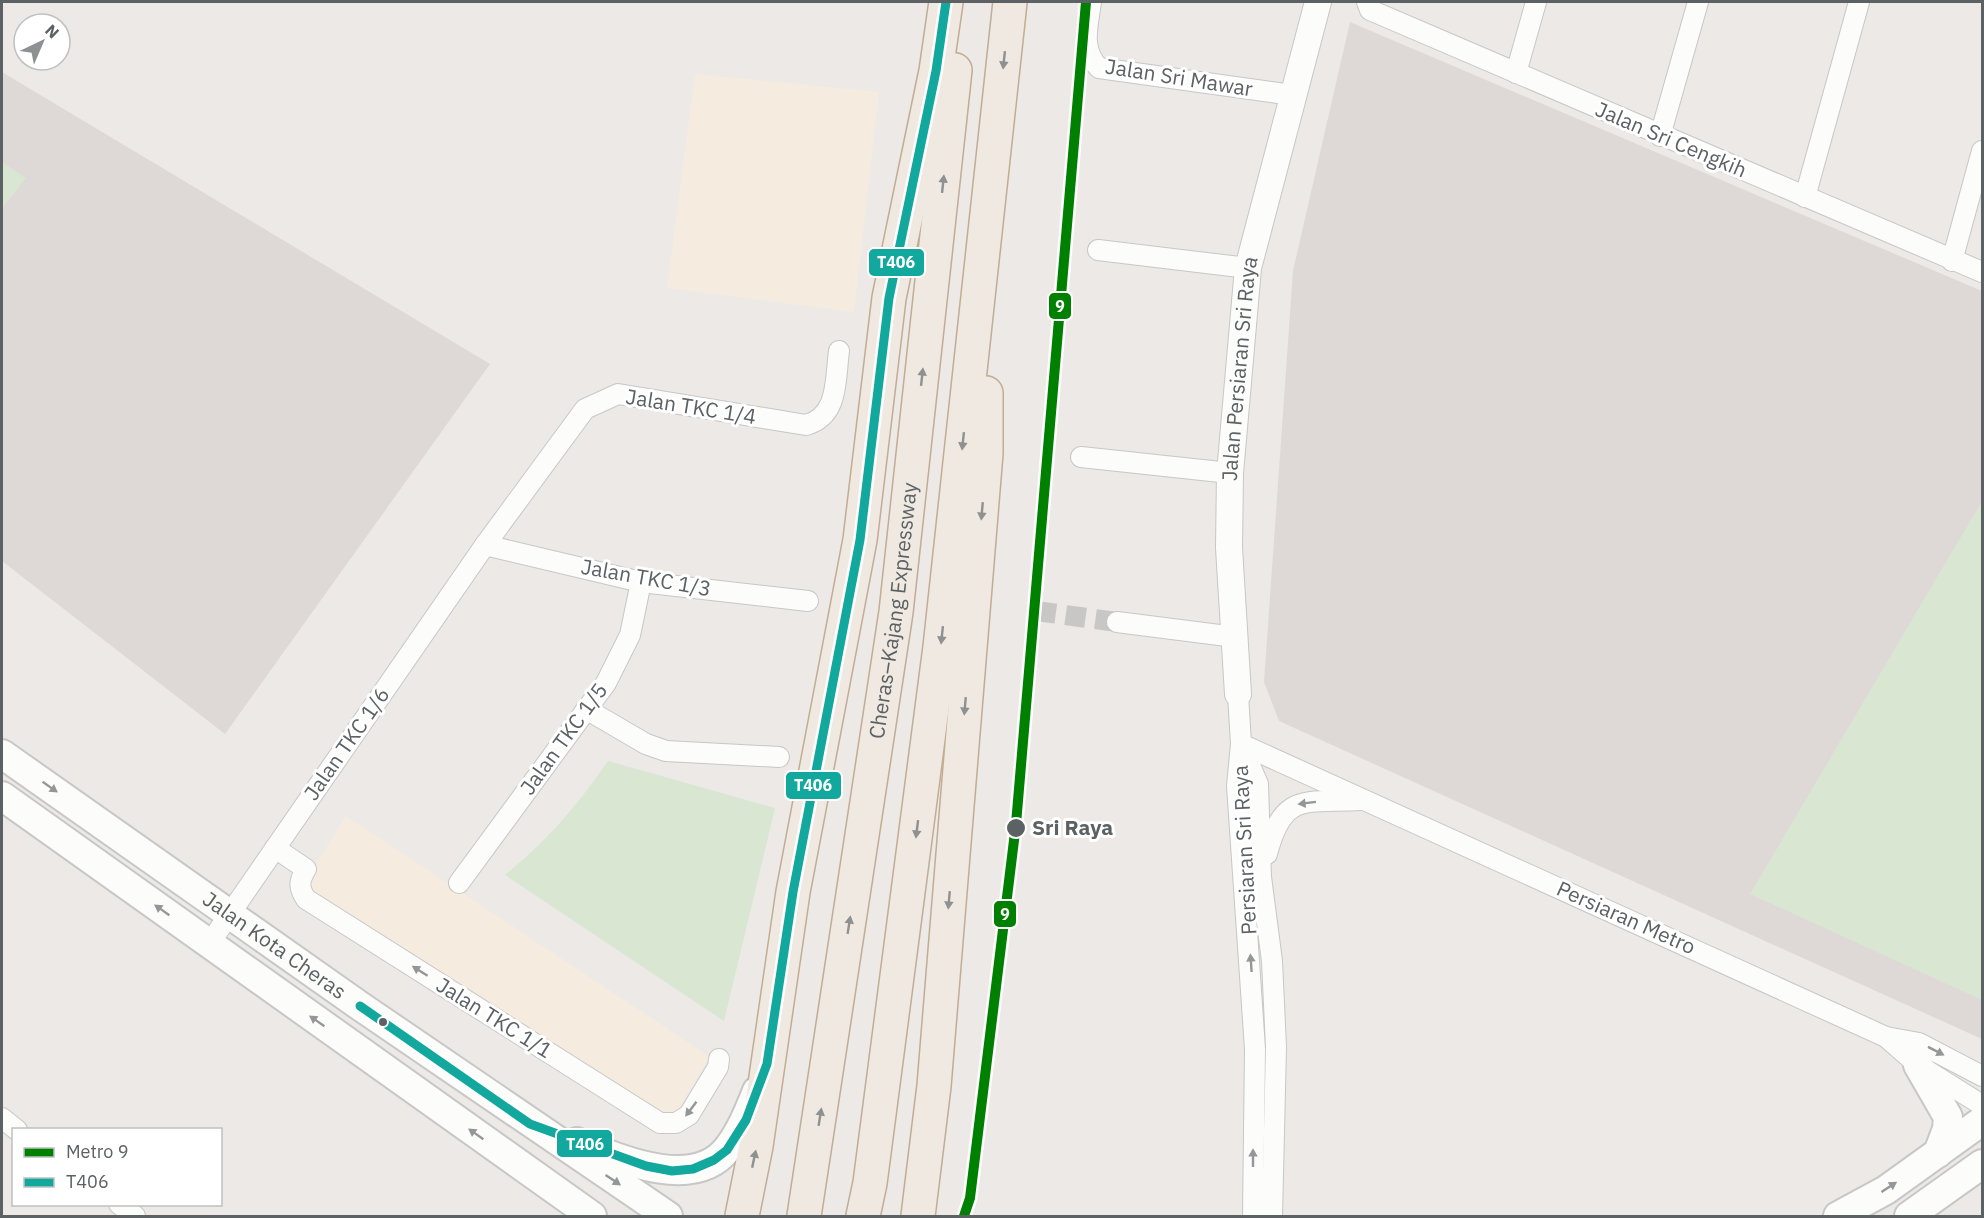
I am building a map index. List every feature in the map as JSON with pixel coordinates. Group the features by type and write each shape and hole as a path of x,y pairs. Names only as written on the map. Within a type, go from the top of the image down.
{"highway":[{"path":"742,1216 756,1146 793,892 860,540 889,298 936,71 946,2"},
{"name":"Cheras–Kajang Expressway","path":"804,1216 896,612 963,2"},
{"path":"863,1216 870,1183 940,647 1010,2"},
{"path":"918,1216 929,1138 986,453 986,231"},
{"path":"929,1138 940,1216"}],"main road":[{"name":"Jalan Kota Cheras","path":"2,754 530,1124 668,1216"},
{"name":"Jalan Kota Cheras","path":"2,796 592,1216"},
{"path":"530,1124 646,1166 672,1171 693,1169 727,1150 746,1120 767,1064"},
{"path":"1918,1065 1948,1117 1947,1129 1938,1153"},
{"path":"1838,1216 1886,1190 1983,1121"},
{"path":"510,1158 571,1216"},
{"path":"1909,1216 1983,1164"}],"street":[{"name":"Jalan Sri Mawar","path":"1091,2 1086,48 1090,59 1099,68 1293,95"},
{"name":"Jalan Persiaran Sri Raya","path":"1241,744 1229,548 1230,473 1248,268 1318,2"},
{"name":"Jalan Sri Cengkih","path":"1367,2 1370,10 1952,261 1983,272"},
{"path":"1516,73 1536,2"},
{"path":"1660,136 1698,2"},
{"path":"1805,197 1859,2"},
{"path":"1952,261 1983,151"},
{"path":"1098,250 1248,268"},
{"name":"Jalan TKC 1/4","path":"485,545 585,409 618,394 806,425 818,422 827,414 833,400 839,351"},
{"path":"1081,457 1230,473"},
{"name":"Jalan TKC 1/3","path":"485,545 641,582 808,601"},
{"name":"Jalan TKC 1/6","path":"209,944 485,545"},
{"name":"Jalan TKC 1/5","path":"459,883 606,682 630,635 641,582"},
{"path":"1117,622 1235,637"},
{"path":"586,709 646,744 666,751 779,757"},
{"name":"Persiaran Metro","path":"1241,744 1886,1037 1919,1042 1983,1076"},
{"name":"Persiaran Sri Raya","path":"1241,744 1258,784 1261,877 1272,962 1276,1047 1272,1216"},
{"name":"Persiaran Sri Raya","path":"1241,744 1237,786 1255,1049 1253,1216"},
{"name":"Persiaran Metro","path":"1261,877 1274,827 1284,813 1299,804 1365,800"},
{"name":"Jalan TKC 1/1","path":"275,848 306,869 299,883 306,899 660,1123 676,1123 689,1115 718,1067 719,1059"},
{"name":"Persiaran Metro","path":"1886,1037 1918,1065 1983,1105"},
{"path":"2,1118 14,1128"},
{"path":"122,1206 135,1216"}],"shaded area":[{"path":"1350,22 1982,291 1982,1039 1279,721 1264,682 1293,271"},
{"path":"2,72 490,364 225,734 2,561"},
{"path":"695,74 879,92 854,312 667,288"},
{"path":"346,816 710,1057 676,1113 663,1116 310,893 307,878"}],"green space":[{"path":"2,162 26,178 2,209"},
{"path":"1982,501 1982,1000 1750,894"},
{"path":"608,761 775,808 724,1021 505,875 561,822"}],"tunnel":[{"path":"1036,611 1117,622"}],"metro line":[{"name":"9","path":"964,1216 970,1198 1016,824 1086,2"}],"transit line":[{"name":"T406","path":"360,1006 530,1124 646,1166 672,1171 693,1169 714,1160 727,1150 746,1120 767,1064 793,892 860,540 889,298 936,71 946,2"}],"place":[{"name":"Sri Raya","path":"1016,828"}]}
